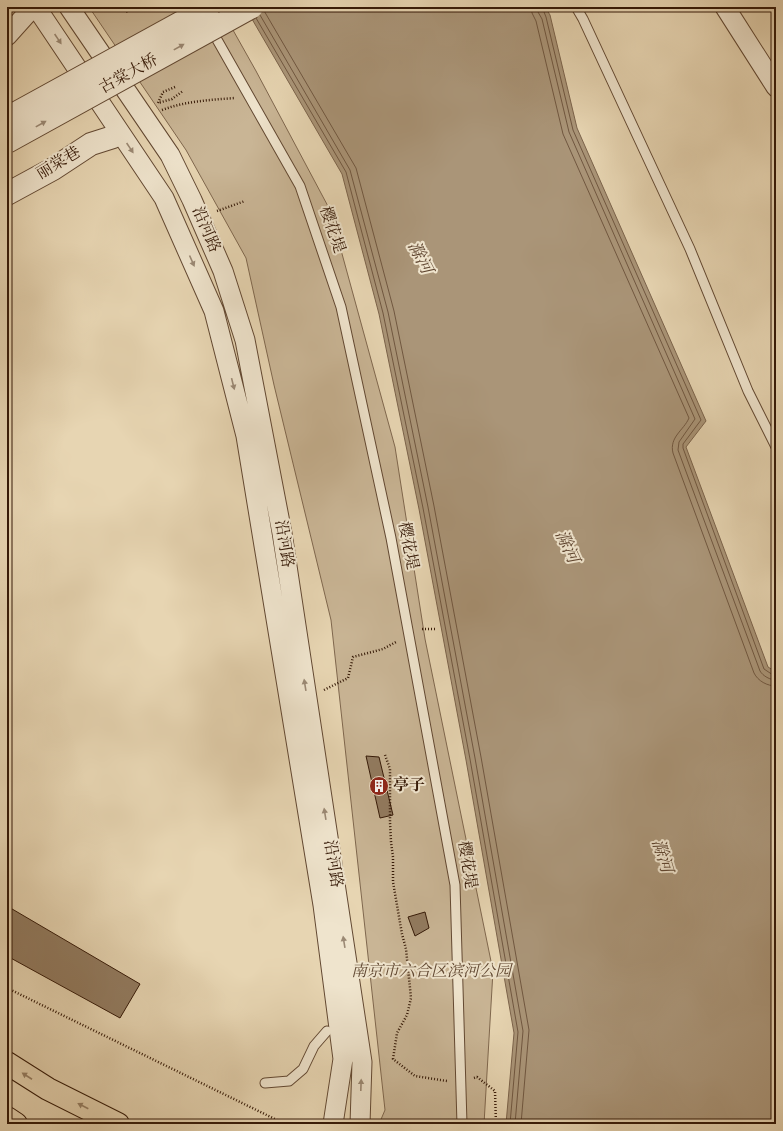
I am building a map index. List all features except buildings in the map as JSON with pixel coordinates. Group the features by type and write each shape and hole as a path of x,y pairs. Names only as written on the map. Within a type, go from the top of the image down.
{"highway":[{"path":"7,1062 48,1089 118,1124"},
{"path":"7,1118 16,1124"}],"street":[{"path":"7,36 33,7"},
{"path":"36,7 164,198 214,312 246,436 323,904 343,1060 333,1124"},
{"name":"沿河路","path":"69,7 170,155 192,200 222,271 245,340 282,533 362,1062 360,1124"},
{"name":"古棠大桥","path":"7,118 208,7"},
{"name":"古棠大桥","path":"7,142 252,7"},
{"path":"725,7 776,87"},
{"name":"丽棠巷","path":"7,194 53,169 91,144 113,137"}],"lane":[{"name":"樱花堤","path":"199,7 300,186 341,307 391,538 455,884 462,1124"},
{"path":"576,7 690,249 748,392 776,447"},
{"path":"265,1083 289,1081 303,1069 314,1046 327,1031"}],"path":[{"path":"123,7 126,12 138,7"},
{"path":"175,87 163,92 158,103 172,99 183,91"},
{"path":"140,111 156,112 195,101 238,97 254,105"},
{"path":"217,211 245,201"},
{"path":"419,629 437,629"},
{"path":"322,691 348,678 353,657 383,649 401,639"},
{"path":"385,756 390,769 390,822 393,857 393,882 406,949 411,998 407,1015 397,1033 393,1058 416,1076 449,1082"},
{"path":"7,988 285,1124"},
{"path":"470,1078 477,1077 495,1091 496,1124"}],"green space":[{"name":"南京市六合区滨河公园","path":"89,7 220,7 330,210 395,447 425,639 493,971 484,1124 379,1124 385,1110 331,620 274,385 246,258 186,150"}],"water":[{"name":"滁河","path":"245,7 545,7 550,15 577,128 706,421 686,447 768,667 776,672 776,1124 506,1124 514,1033 466,760 419,509 379,314 342,174"}],"place":[{"name":"亭子","path":"379,786"}]}
